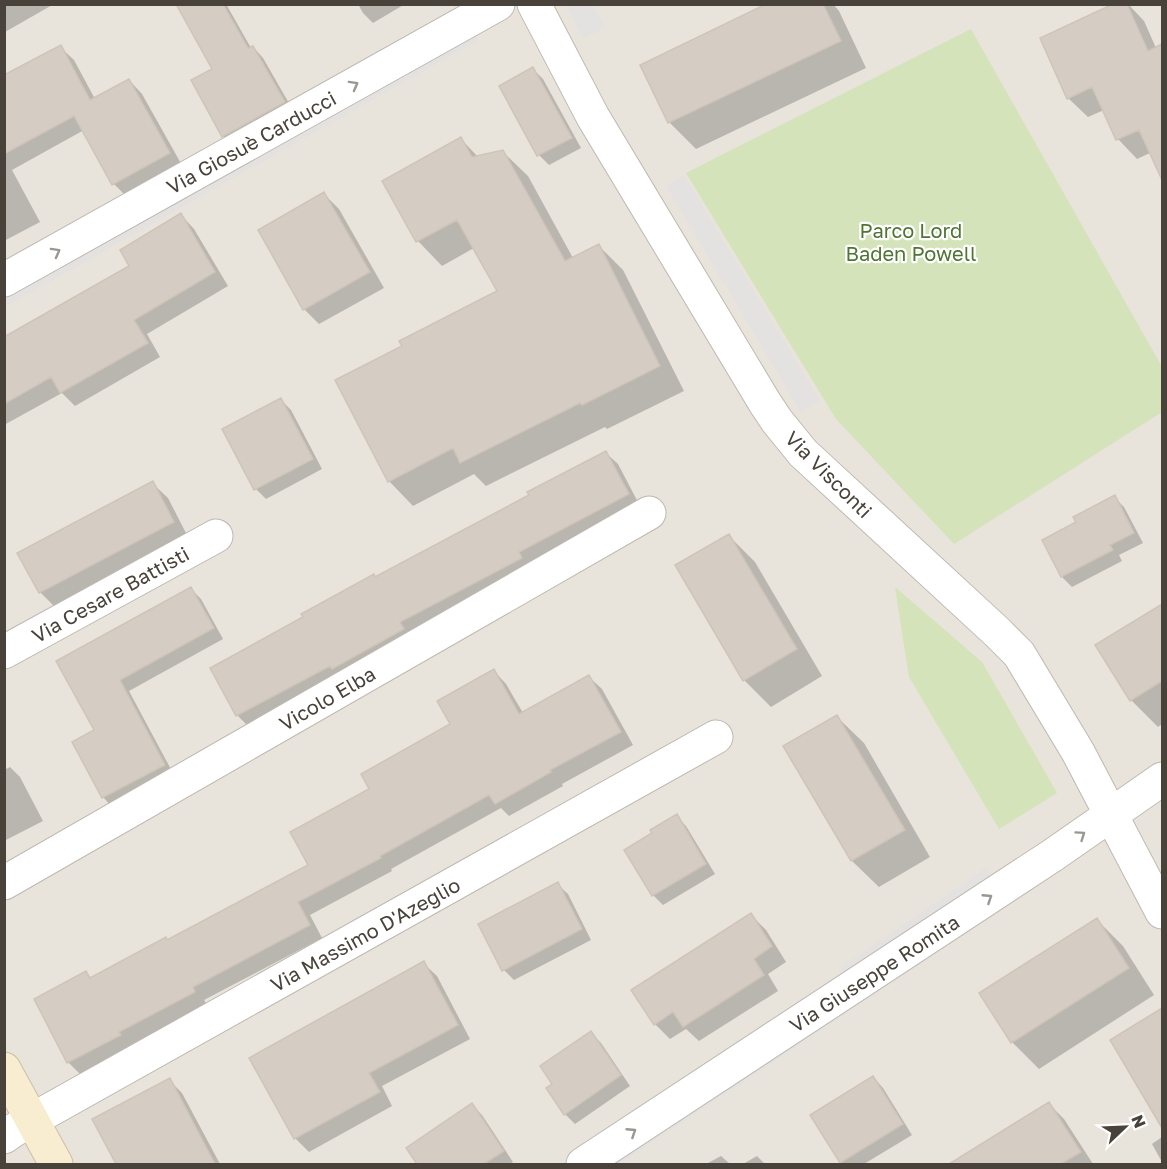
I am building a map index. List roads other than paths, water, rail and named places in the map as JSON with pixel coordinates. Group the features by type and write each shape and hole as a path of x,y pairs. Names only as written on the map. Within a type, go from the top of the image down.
{"street":[{"name":"Via Giosuè Carducci","path":"4,280 498,4"},
{"name":"Via Visconti","path":"534,4 593,117 777,422 803,453 1019,654 1078,752 1162,912"},
{"name":"Vicolo Elba","path":"4,883 649,513"},
{"name":"Via Cesare Battisti","path":"4,652 216,536"},
{"name":"Via Massimo D'Azeglio","path":"14,1124 716,737"},
{"name":"Via Giuseppe Romita","path":"584,1164 1043,862 1162,779"},
{"path":"4,1069 14,1124 33,1164"},
{"path":"14,1124 56,1164"}],"park label":[{"name":"Parco Lord Baden Powell","path":"911,242"}]}
